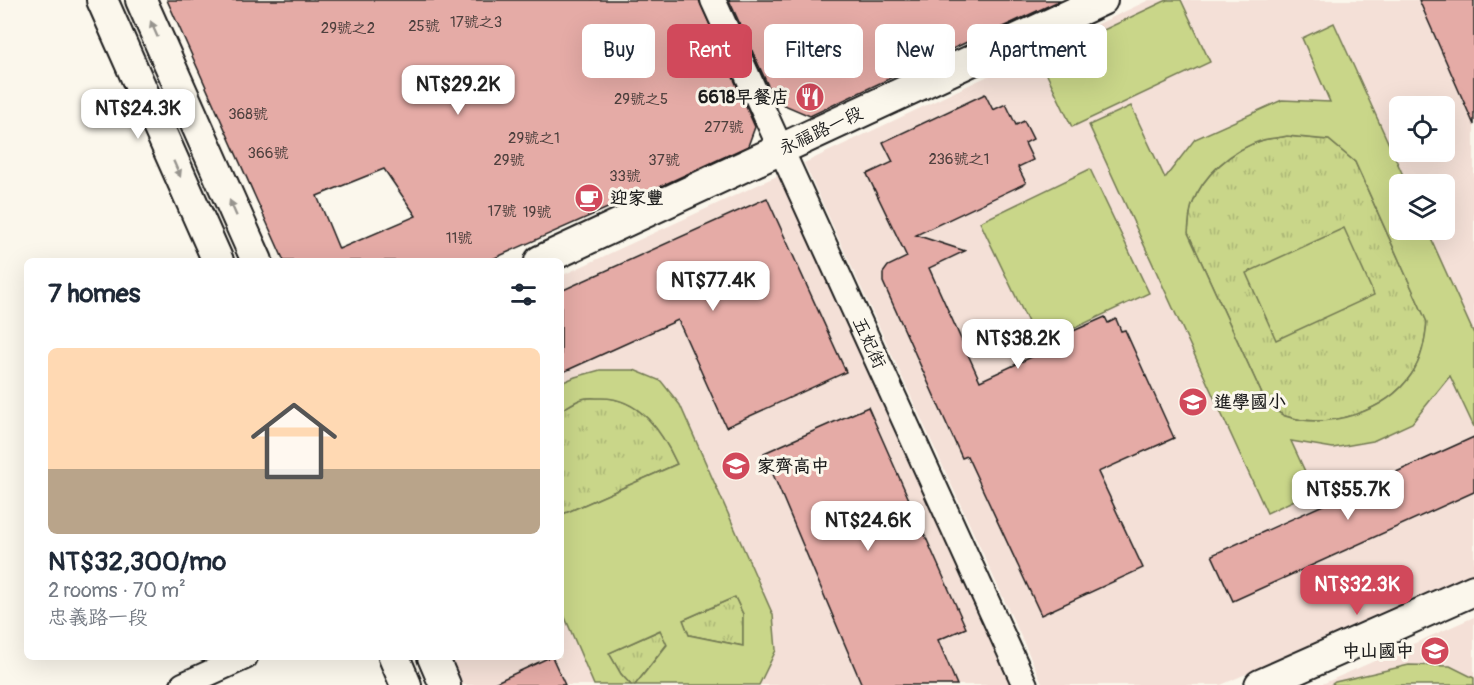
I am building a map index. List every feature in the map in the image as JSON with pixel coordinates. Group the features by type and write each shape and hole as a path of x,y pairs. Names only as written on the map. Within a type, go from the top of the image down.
{"street":[{"path":"102,0 217,258"},
{"path":"141,0 256,258"},
{"name":"五妃街","path":"713,0 1025,685"},
{"name":"永福路一段","path":"546,258 1102,0"},
{"path":"1260,685 1474,590"},
{"path":"183,685 238,660"},
{"path":"395,660 406,685"},
{"path":"434,660 445,685"}],"shaded area":[{"name":"進學國小","path":"1149,0 1474,0 1474,574 1221,685 1043,685 804,163 984,78 1107,78 1107,24 1098,24"},
{"name":"家齊高中","path":"779,175 1011,685 460,685 449,660 564,660 564,275"},
{"name":"中山國中","path":"1474,617 1474,685 1320,685"}],"green space":[{"path":"1167,0 1181,0 1210,62 1072,127 1049,78 1107,78 1107,28"},
{"path":"1334,23 1389,144 1389,162 1397,162 1402,174 1389,174 1389,238 1355,162 1329,140 1287,136 1252,144 1220,165 1203,183 1197,194 1192,205 1188,233 1266,403 1283,415 1302,420 1319,421 1355,415 1371,408 1400,388 1415,369 1422,350 1427,322 1390,240 1432,240 1474,334 1474,427 1450,376 1412,423 1373,441 1333,448 1291,441 1314,491 1267,513 1089,125 1131,106 1165,178 1195,139 1282,100 1330,102 1302,38"},
{"path":"1287,136 1329,140 1355,162 1427,322 1418,363 1411,375 1387,399 1355,415 1319,421 1302,420 1283,415 1266,403 1188,233 1190,211 1203,183 1230,157 1266,139"},
{"path":"1090,169 1149,293 1039,345 980,222"},
{"path":"1344,228 1374,295 1276,340 1246,273"},
{"path":"600,370 634,370 661,381 680,405 773,615 776,650 759,685 635,685 667,645 660,630 609,653 621,674 631,685 594,685 564,615 564,514 677,464 657,429 638,410 627,403 614,399 586,398 564,408 564,382","holes":["735,597 743,614 743,646 689,635 683,620"]},
{"path":"582,398 610,398 634,407 652,422 666,442 677,464 564,514 564,408"},
{"path":"735,597 743,614 743,646 689,635 683,620"},
{"path":"661,630 667,644 635,685 631,685 621,674 609,653"},
{"path":"1409,665 1450,666 1474,678 1474,685 1331,685 1335,682"}],"building":[{"path":"167,0 699,0 710,24 667,24 667,78 733,78 755,127 748,146 620,205 619,203 495,258 283,258","holes":["384,169 416,216 339,249 317,196"]},
{"path":"729,0 1061,0 1009,24 967,24 967,42 955,48 955,24 875,24 875,78 891,78 810,116 775,101 765,78 863,78 863,24 764,24 764,77 752,50 752,24 740,24"},
{"path":"1419,0 1474,0 1474,125"},
{"path":"985,94 993,110 1006,104 1016,125 1024,121 1033,139 1025,143 1033,160 1018,167 1026,183 916,235 965,251 929,268 980,381 1064,342 1062,336 1105,317 1108,323 1116,319 1121,331 1125,330 1174,438 1098,472 1143,568 1041,615 967,456 962,458 883,282 883,273 888,266 907,257 867,174 893,162 883,142"},
{"path":"767,198 846,372 726,427 678,320 564,372 564,290"},
{"path":"868,407 966,628 938,640 957,685 862,685 764,453"},
{"path":"1474,437 1474,492 1233,601 1212,555"},
{"path":"544,660 553,660 565,685 490,685"}],"place":[{"name":"6618早餐店","path":"810,97"},
{"name":"迎家豐","path":"589,198"},
{"name":"進學國小","path":"1193,402"},
{"name":"家齊高中","path":"736,466"},
{"name":"中山國中","path":"1435,651"}]}
